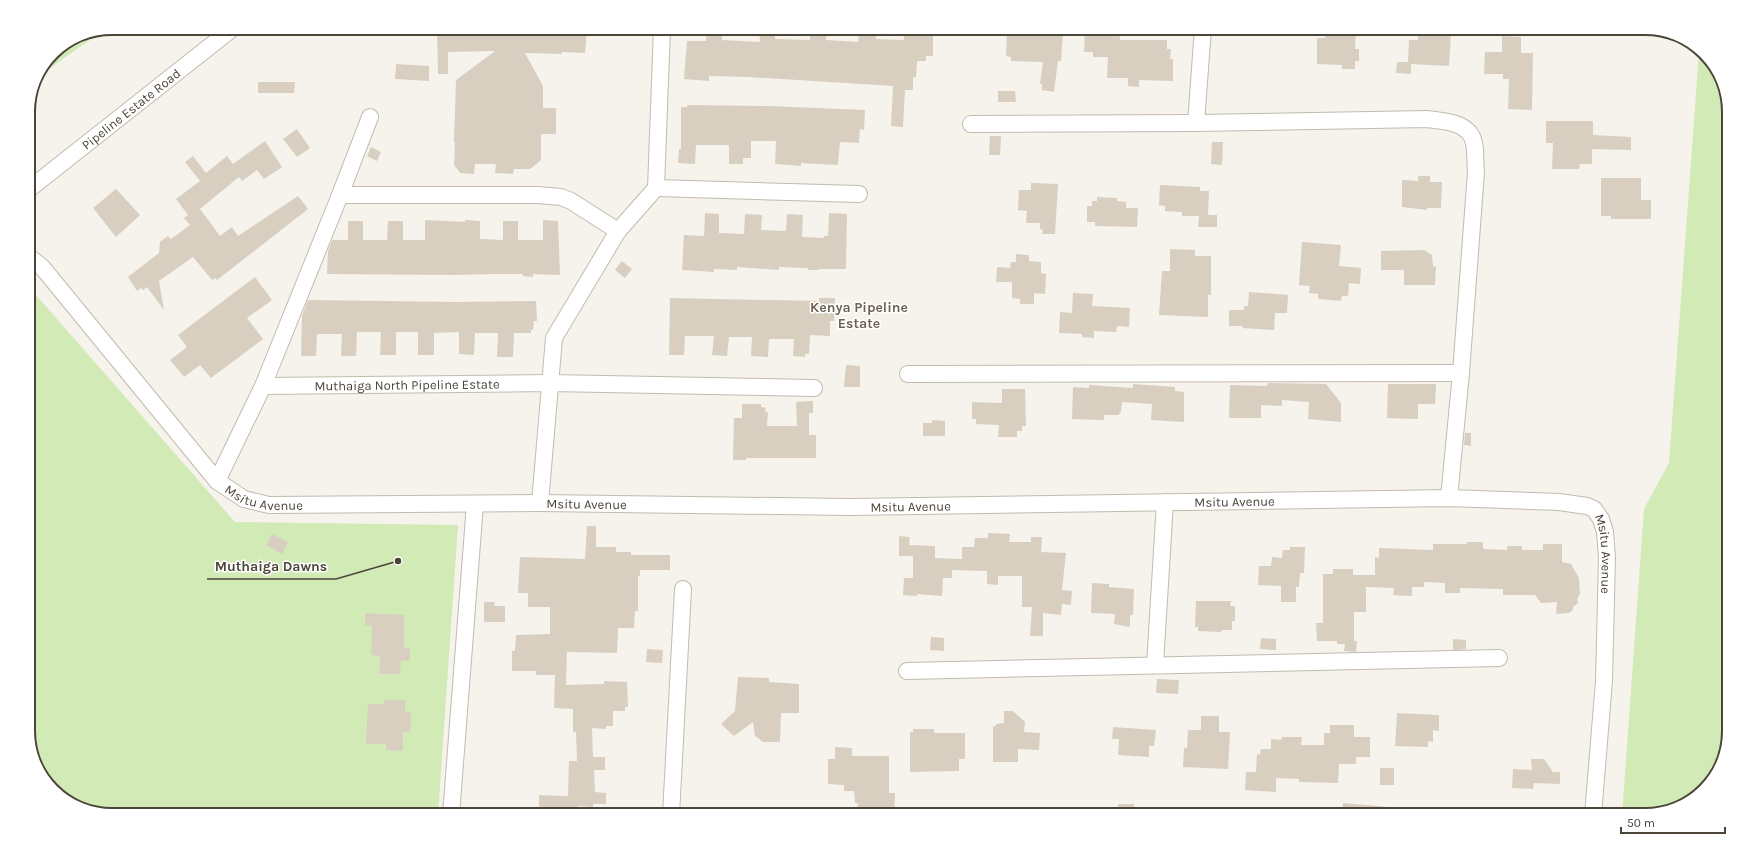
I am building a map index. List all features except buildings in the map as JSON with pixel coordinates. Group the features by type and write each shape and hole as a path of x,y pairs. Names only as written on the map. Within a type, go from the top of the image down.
{"street":[{"name":"Pipeline Estate Road","path":"35,184 224,35"},
{"path":"540,503 554,338 618,231 656,188 662,35"},
{"path":"1196,123 1202,35"},
{"path":"217,481 263,386 370,117"},
{"path":"971,124 1196,123 1427,119 1448,122 1464,128 1472,137 1474,143 1476,172 1461,373 1448,498"},
{"path":"656,188 858,194"},
{"path":"340,195 538,195 561,197 579,205 618,231"},
{"name":"Msitu Avenue","path":"35,262 42,267 217,481 244,499 269,504 540,503 850,507 1448,498 1559,502 1587,506 1594,509 1601,519 1605,532 1607,557 1604,682 1593,808"},
{"path":"908,374 1461,373"},
{"name":"Muthaiga North Pipeline Estate","path":"263,386 550,383 814,388"},
{"path":"1155,665 1165,502"},
{"path":"452,808 475,504"},
{"path":"671,808 683,589"},
{"path":"907,671 1499,658"}],"green space":[{"path":"94,37 48,70 54,61 69,48"},
{"path":"1699,57 1714,78 1721,97 1722,107 1721,741 1718,756 1709,774 1692,792 1683,798 1665,805 1645,808 1623,808 1644,509 1669,463"},
{"path":"35,294 235,522 458,525 438,808 112,808 92,805 78,800 61,789 48,774 39,756 35,736"}],"place":[{"name":"Muthaiga Dawns","path":"398,561"}],"district":[{"name":"Kenya Pipeline Estate","path":"859,316"}]}
